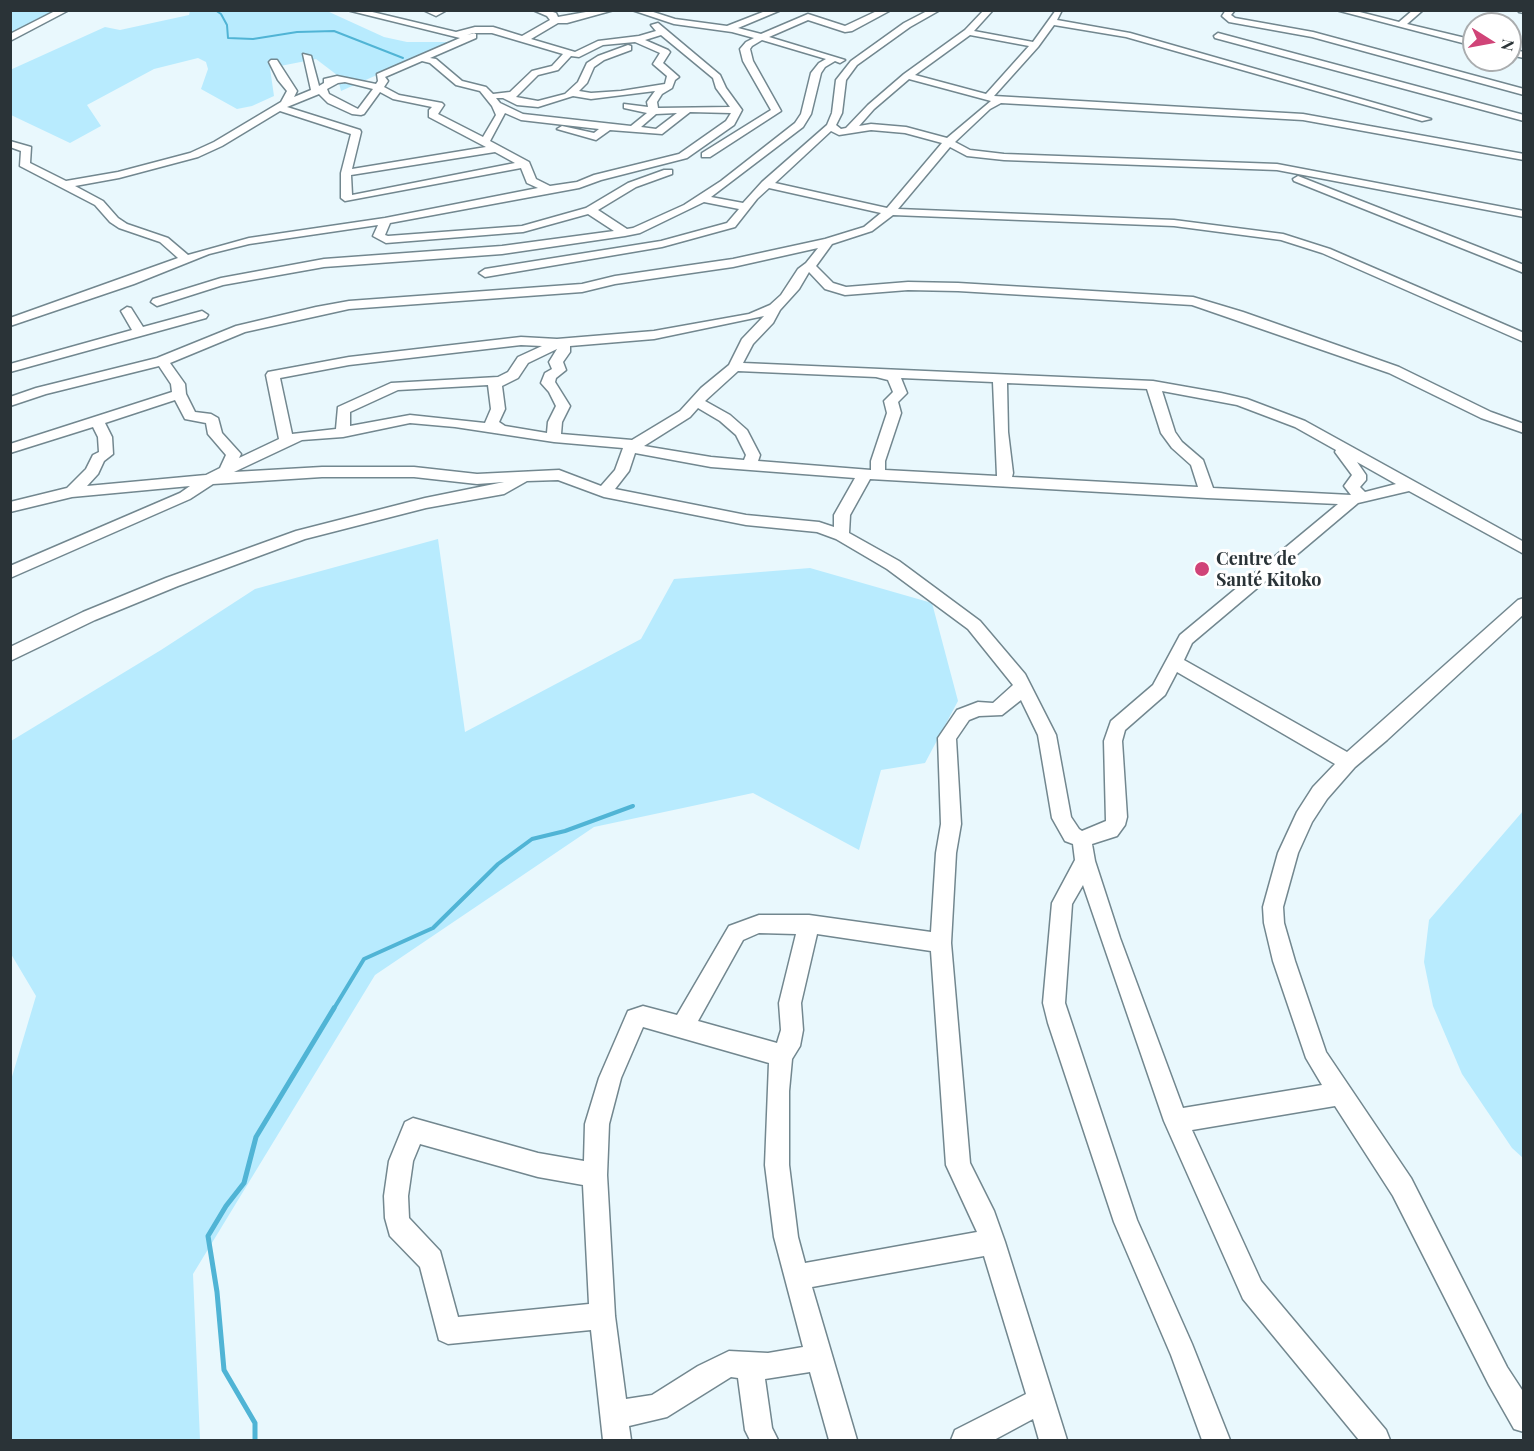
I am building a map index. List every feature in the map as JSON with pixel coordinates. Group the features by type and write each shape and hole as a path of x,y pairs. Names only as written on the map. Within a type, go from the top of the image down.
{"street":[{"path":"10,38 64,10"},
{"path":"351,10 469,38"},
{"path":"427,10 436,13 443,10"},
{"path":"537,10 553,15 551,17 556,20"},
{"path":"522,40 556,20 577,19 610,10"},
{"path":"635,10 667,19 729,28 854,63"},
{"path":"635,10 664,31 717,77 721,88 737,110"},
{"path":"667,19 685,10"},
{"path":"711,27 746,10"},
{"path":"729,28 777,10"},
{"path":"385,222 379,236 386,240 514,231 590,210 632,185 699,160 775,114 776,109 764,93 745,53 749,44 765,38 775,30 808,17 843,29 856,30 887,10"},
{"path":"10,402 41,391 162,362 241,329 349,305 490,296 538,278 731,225 766,184 831,126 837,113 841,80 854,63 880,39 936,10"},
{"path":"849,131 871,107 907,76 968,32 989,10"},
{"path":"485,273 538,278 582,288 685,261 733,263 828,242 868,230 890,212 949,142 987,107 1060,10"},
{"path":"1340,10 1462,40"},
{"path":"1401,24 1419,10"},
{"path":"1228,11 1226,16 1232,20 1313,35 1524,92"},
{"path":"1053,22 1137,38 1426,119"},
{"path":"316,88 325,91 324,95 331,101 358,112 369,103 377,87 383,81 379,76 469,38 482,30"},
{"path":"459,34 493,30 577,55 601,44 635,39 664,31"},
{"path":"968,32 1035,45"},
{"path":"1218,36 1524,118"},
{"path":"635,39 665,52 658,62 659,66 674,77 670,78 669,86"},
{"path":"571,93 582,83 590,65 597,60 624,49 654,47"},
{"path":"489,95 507,96 516,93 523,83 538,71 552,69 569,53"},
{"path":"306,56 316,88"},
{"path":"420,58 434,61 448,76 459,82 483,88 497,105 501,116 485,142"},
{"path":"157,302 221,282 324,262 477,253 630,232 702,198 757,159 799,124 809,106 816,73 822,65 834,58"},
{"path":"274,62 283,80 292,91 282,106"},
{"path":"907,76 993,99 1259,113 1334,121 1524,158"},
{"path":"64,185 119,175 194,155 218,144 316,88 345,79 377,87 396,97 439,105 433,115 525,164 531,181 549,189"},
{"path":"507,96 517,102 538,104 571,93 621,94 634,90 669,86"},
{"path":"653,111 652,102 658,92 669,86"},
{"path":"497,105 536,125 556,127 571,133 598,137 612,117 627,106 634,96 634,90"},
{"path":"599,116 602,95"},
{"path":"282,106 356,132 346,173 346,198 349,199 525,164"},
{"path":"627,106 653,111 737,110"},
{"path":"521,117 612,117 633,129 660,132 688,109"},
{"path":"10,322 205,252 249,241 385,222 579,185 598,177 658,164 683,156 718,133 730,123 737,110"},
{"path":"633,129 653,111"},
{"path":"831,126 839,132 871,127 906,130 949,142 967,153 1005,157 1263,166 1524,214"},
{"path":"10,144 27,150 24,164 99,203 114,220 123,226 164,240 186,259"},
{"path":"346,173 496,149"},
{"path":"1263,166 1449,238 1524,270"},
{"path":"766,184 890,212 1174,223 1283,237 1326,250 1524,338"},
{"path":"702,198 746,207"},
{"path":"590,210 685,261"},
{"path":"604,492 622,471 632,446 685,414 735,367 747,342 795,286 802,272 810,266 828,242"},
{"path":"477,253 473,257 483,267 484,291 490,296"},
{"path":"810,266 829,286 845,291 908,285 948,286 1193,301 1394,370 1486,415 1524,429"},
{"path":"127,311 139,332"},
{"path":"286,441 273,375 328,364 522,341 561,343 654,335 772,314"},
{"path":"10,368 202,315"},
{"path":"343,433 343,410 396,386 498,381 513,375 523,360 561,343"},
{"path":"554,438 555,422 563,406 555,390 548,383 550,376 559,370 556,362 563,352 561,343"},
{"path":"162,362 178,384 189,416 206,417 213,421 215,434 234,454 218,476"},
{"path":"735,367 1153,385 1242,402 1300,424 1408,487 1495,531 1524,549"},
{"path":"841,535 842,515 872,474 894,413 891,401 900,393 894,377 878,374"},
{"path":"1000,378 1006,473 1002,482"},
{"path":"498,381 494,387 498,409 492,422 502,431"},
{"path":"1153,385 1168,433 1173,441 1198,463 1207,493"},
{"path":"10,449 180,394"},
{"path":"697,402 720,415 743,435 753,455 750,465"},
{"path":"685,414 720,415"},
{"path":"10,573 185,496 286,441 301,436 343,433 410,419 632,446 711,462 872,474 1357,499 1408,487"},
{"path":"72,492 93,471 98,458 106,454 105,437 97,420"},
{"path":"1338,446 1359,475 1359,480 1351,486 1357,499"},
{"path":"10,507 72,492 218,476 322,472 414,472 477,479 559,475 604,492 746,520 819,527 841,535 893,565 974,625 1023,686 1047,735 1062,818 1083,850 1176,1121 1252,1290 1376,1440"},
{"path":"10,655 89,616 301,535 425,503 504,489 525,478 559,475"},
{"path":"1216,1440 1184,1353 1125,1222 1059,1023 1054,1003 1059,923 1062,903 1083,850 1115,825 1116,788 1113,741 1117,726 1159,690 1186,639 1357,499"},
{"path":"1524,604 1381,735 1348,762 1320,793 1304,818 1288,852 1276,890 1274,907 1274,923 1296,999 1317,1058 1338,1094 1402,1187 1498,1376 1524,1419"},
{"path":"1174,662 1348,762"},
{"path":"1023,686 996,710 978,709 963,715 947,738 951,824 946,853 941,942 958,1165 985,1220 993,1242 1053,1440"},
{"path":"682,1027 736,933 765,923 809,924 941,942"},
{"path":"809,924 790,1003 792,1030 789,1046 781,1055 777,1165 786,1237 818,1358 843,1440"},
{"path":"781,1055 643,1016 636,1018 610,1078 597,1124 595,1174 602,1317 615,1427 637,1412 657,1407 707,1375 729,1364 768,1366 818,1358"},
{"path":"1176,1121 1338,1094"},
{"path":"595,1174 538,1165 413,1131 401,1161 396,1196 397,1218 399,1227 431,1260 448,1331 454,1332 504,1323 602,1317"},
{"path":"796,1277 993,1242"},
{"path":"750,1365 759,1430 764,1440"},
{"path":"1498,1376 1524,1394"},
{"path":"965,1440 998,1425 1023,1408 1043,1404"}],"shaded area":[{"path":"10,11 57,11 16,32 11,32"},
{"path":"190,11 327,11 384,37 407,42 451,42 341,91 337,75 316,59 270,68 274,96 252,106 237,109 201,89 208,69 206,62 198,58 154,69 87,105 101,126 70,143 11,115 10,70 105,27 120,30 189,15"},
{"path":"438,539 465,732 641,639 674,579 810,568 932,603 958,701 925,763 881,770 859,850 753,793 594,827 375,975 193,1274 200,1440 11,1440 11,1080 36,996 11,954 11,741 161,650 255,589"},
{"path":"1523,811 1523,1158 1512,1148 1462,1074 1433,1006 1424,962 1429,920"}],"waterway":[{"path":"215,10 221,14 227,25 228,38 253,39 297,32 334,31 403,58"},
{"path":"333,1010 364,959 433,928 498,864 532,839 565,831 633,806"},
{"path":"255,1440 255,1423 224,1370 217,1292 208,1236 226,1206 244,1183 256,1137 334,1008"}],"place":[{"name":"Centre de Santé Kitoko","path":"1202,569"}]}
